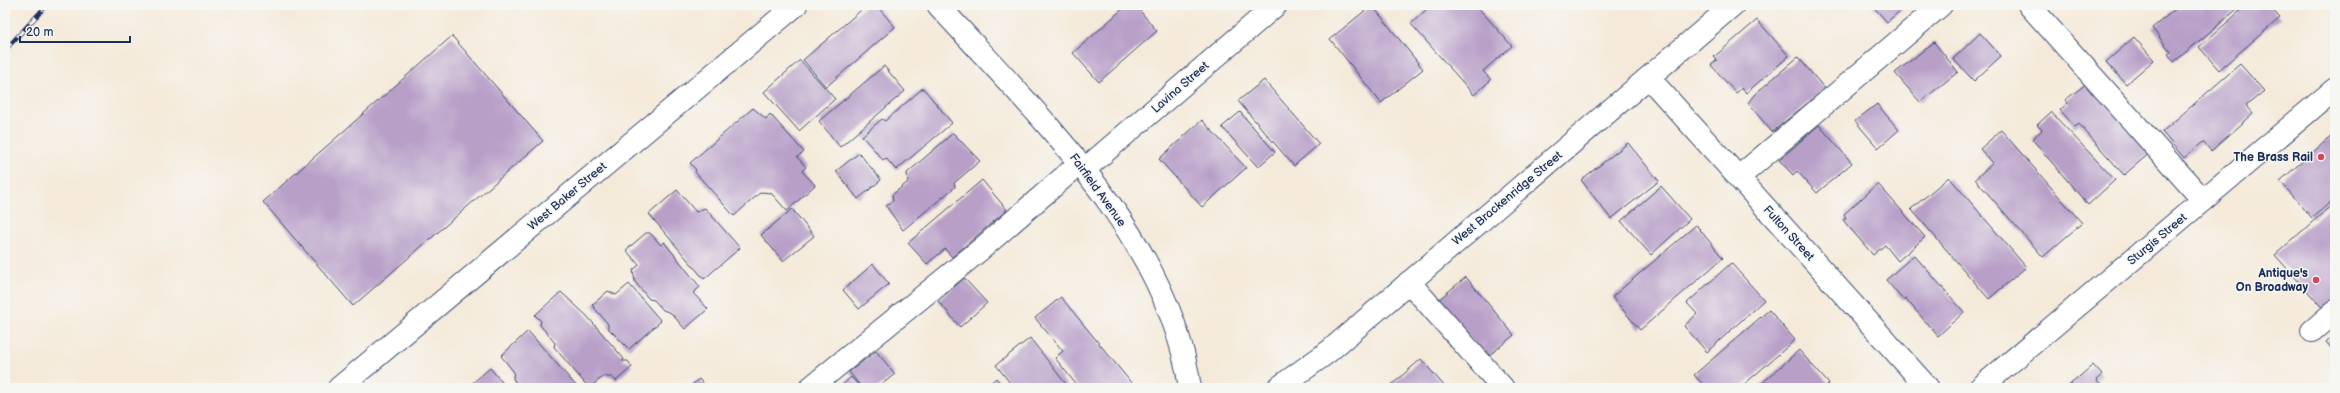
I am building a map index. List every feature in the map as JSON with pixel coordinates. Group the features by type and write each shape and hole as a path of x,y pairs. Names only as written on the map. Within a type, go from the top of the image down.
{"street":[{"name":"West Baker Street","path":"338,388 796,5"},
{"name":"Fairfield Avenue","path":"938,5 1082,166 1141,250 1172,319 1187,367 1190,388"},
{"name":"Lavina Street","path":"810,388 980,250 1276,5"},
{"name":"West Brackenridge Street","path":"1278,388 1328,352 1733,5"},
{"path":"1739,177 1941,5"},
{"path":"2029,5 2203,200"},
{"name":"Fulton Street","path":"1649,78 1928,388"},
{"name":"Sturgis Street","path":"1980,388 2335,89"},
{"path":"1409,282 1503,388"},
{"path":"2312,330 2335,311"}],"building":[{"path":"872,5 876,5 895,27 826,87 803,60 866,6 868,8"},
{"path":"1127,5 1135,5 1157,31 1099,82 1073,53"},
{"path":"1372,5 1423,69 1381,103 1330,39"},
{"path":"1431,5 1476,5 1512,46 1483,71 1491,80 1474,95 1411,24"},
{"path":"1872,5 1907,5 1887,22"},
{"path":"2186,5 2242,5 2174,62 2168,54 2171,52 2152,28 2178,7 2180,10"},
{"path":"2247,5 2268,5 2280,18 2219,70 2199,47"},
{"path":"1757,20 1789,56 1746,93 1742,88 1736,93 1711,65 1717,60 1714,57"},
{"path":"1980,33 2001,56 1974,81 1953,59"},
{"path":"452,36 543,141 353,306 263,202"},
{"path":"2134,37 2154,60 2126,84 2106,62"},
{"path":"1934,42 1958,72 1920,102 1895,73"},
{"path":"1798,57 1825,89 1772,132 1748,103 1754,95"},
{"path":"800,60 835,99 799,131 764,92"},
{"path":"2240,64 2264,91 2246,106 2253,114 2211,151 2203,142 2184,158 2162,132"},
{"path":"884,66 905,91 840,147 819,121"},
{"path":"1264,80 1319,144 1294,166 1238,101"},
{"path":"2086,84 2151,152 2124,175 2079,124 2075,127 2060,110 2068,103 2065,100"},
{"path":"923,88 952,123 896,170 886,158 883,160 862,136 882,119 885,121"},
{"path":"1877,104 1899,130 1878,148 1855,121"},
{"path":"753,108 766,119 770,114 804,152 797,157 806,167 802,171 815,185 787,211 771,193 761,192 734,216 695,172 696,170 690,163"},
{"path":"1240,112 1275,152 1258,167 1222,127"},
{"path":"2051,112 2115,180 2088,205 2032,139 2042,130 2037,125"},
{"path":"1202,120 1246,168 1202,207 1159,159"},
{"path":"1819,125 1852,163 1817,193 1797,171 1793,175 1779,160"},
{"path":"2001,130 2082,223 2043,257 1975,179 1993,163 1980,149"},
{"path":"953,133 980,161 954,183 955,187 903,230 886,206 893,201 892,195 908,182 907,173"},
{"name":"The Brass Rail","path":"2335,133 2335,198 2312,218 2280,181"},
{"path":"1628,143 1659,181 1611,219 1581,180"},
{"path":"859,153 881,180 858,199 836,171"},
{"path":"1949,177 2026,267 1989,299 1911,209"},
{"path":"982,180 1007,210 952,257 945,249 927,264 908,243"},
{"path":"1878,184 1925,237 1898,261 1885,245 1873,255 1843,220 1846,218 1844,214"},
{"path":"1661,186 1690,219 1651,255 1621,221"},
{"path":"677,190 696,212 705,208 740,248 704,279 649,214"},
{"name":"Antique's On Broadway","path":"2335,202 2335,305 2326,312 2275,255"},
{"path":"792,209 814,236 783,261 761,235"},
{"path":"1696,225 1723,258 1640,330 1612,297"},
{"path":"646,233 650,233 661,245 664,242 700,287 693,293 708,309 685,329 671,313 663,310 654,300 649,299 635,282 633,270 639,265 626,250"},
{"path":"1914,255 1964,312 1938,336 1905,298 1903,300 1886,280"},
{"path":"1731,263 1764,300 1707,352 1684,326 1697,314 1687,303"},
{"path":"873,264 889,284 859,309 843,290"},
{"path":"1466,277 1514,335 1486,358 1438,300"},
{"path":"964,278 987,303 960,327 938,301"},
{"path":"629,284 661,321 629,349 608,328 608,324 592,305 608,291 616,295"},
{"path":"561,292 587,316 624,359 622,361 628,361 632,367 616,381 612,377 607,377 605,375 589,388 554,347 555,343 540,325 541,321 535,315"},
{"path":"1061,297 1133,385 1129,388 1079,388 1055,358 1063,351 1035,318"},
{"path":"1769,310 1795,340 1740,388 1706,388 1694,375"},
{"path":"528,331 578,388 518,388 513,378 514,372 501,356"},
{"path":"2335,333 2335,352 2326,342"},
{"path":"1030,338 1069,388 1014,388 996,365"},
{"path":"1799,350 1829,384 1825,388 1757,388"},
{"path":"876,351 895,374 877,388 862,388 849,372"},
{"path":"1421,359 1446,388 1388,388"},
{"path":"2093,365 2102,375 2096,380 2103,388 2066,388"},
{"path":"490,368 507,388 469,388 469,386"},
{"path":"851,377 861,388 839,388"},
{"path":"996,378 1004,388 985,388"},
{"path":"699,379 707,388 688,388"}],"railway":[{"path":"5,50 47,5"}],"place":[{"name":"The Brass Rail","path":"2321,157"},
{"name":"Antique's On Broadway","path":"2316,280"}]}
